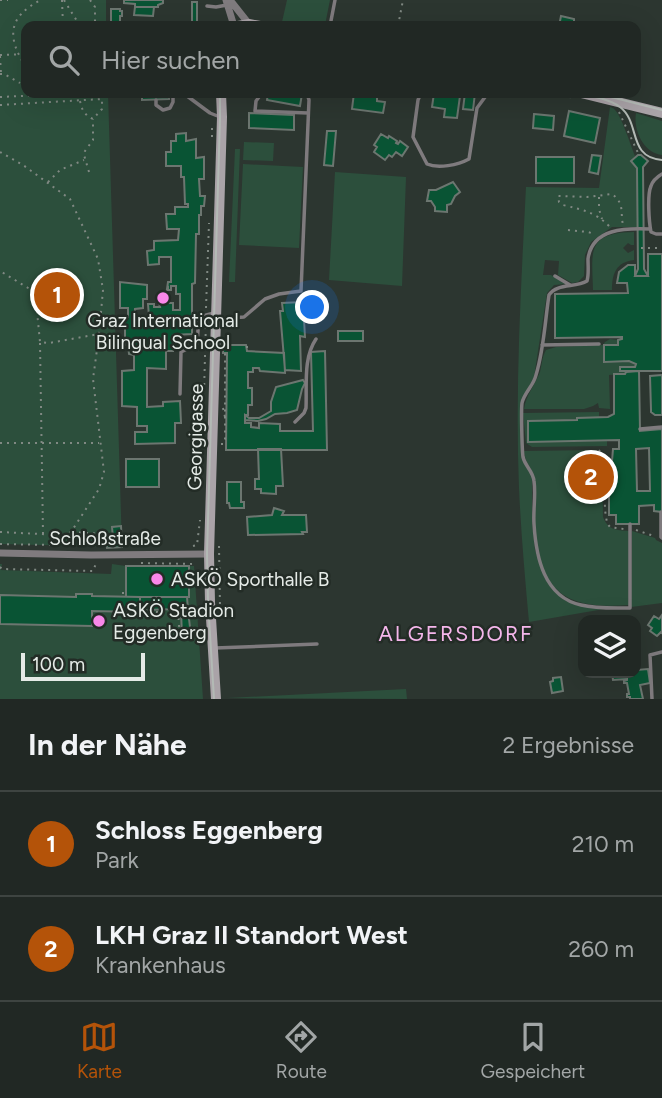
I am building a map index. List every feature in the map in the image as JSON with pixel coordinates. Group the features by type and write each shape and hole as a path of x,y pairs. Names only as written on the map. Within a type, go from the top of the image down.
{"main road":[{"name":"Georgigasse","path":"216,699 209,554 221,98"},
{"path":"601,98 662,113"}],"street":[{"path":"238,21 227,2 233,2 239,21"},
{"name":"Schloßstraße","path":"0,553 209,554"}],"lane":[{"path":"331,21 335,0"},
{"path":"207,6 216,7 227,2"},
{"path":"156,100 156,105 163,110 170,108 173,98"},
{"path":"190,98 209,113 222,117"},
{"path":"258,98 255,111 308,113"},
{"path":"180,394 181,352 197,344 199,317 244,317 265,299 301,291 308,98"},
{"path":"419,98 413,137 427,164 437,166 469,159 477,108 484,98"},
{"path":"662,174 655,178 649,188 650,229 651,232 662,234"},
{"path":"630,527 630,608 581,605 568,600 551,586 537,549 534,481 532,472 523,459 522,402 536,377 552,290 587,281 593,244 600,237 613,232 650,229"},
{"path":"555,276 572,286"},
{"path":"295,422 306,408 309,355 316,339"},
{"path":"542,345 599,344"},
{"path":"640,429 662,427"},
{"path":"661,512 661,538"},
{"path":"213,648 317,644"},
{"path":"652,699 650,655 662,652"}],"path":[{"path":"0,0 8,0"},
{"path":"21,58 13,42 16,20 30,6 41,0"},
{"path":"62,21 63,0"},
{"path":"63,0 77,21"},
{"path":"90,0 95,8 95,21"},
{"path":"399,21 403,0"},
{"path":"19,55 0,55 1,74 20,83"},
{"path":"0,97 21,96"},
{"path":"45,98 46,103"},
{"path":"0,105 102,99 102,109 93,119 93,140 85,151 84,160 89,172"},
{"path":"80,100 83,112 93,119"},
{"path":"617,108 639,155"},
{"path":"0,152 70,199 98,259 103,290 93,379 104,472 99,489 71,532"},
{"path":"47,182 60,170 84,160"},
{"path":"610,228 590,212 563,205 558,196 612,194 620,204 624,227 618,227"},
{"path":"599,196 602,220"},
{"path":"568,230 588,232 600,237"},
{"path":"641,248 662,248"},
{"path":"0,271 33,291 36,301 40,342 43,534"},
{"path":"40,342 99,334"},
{"path":"246,347 252,347"},
{"path":"225,353 225,439"},
{"path":"0,443 100,443"},
{"path":"599,450 604,459 607,523 610,527 630,527 661,538"},
{"path":"0,532 104,534"},
{"path":"219,535 220,617"},
{"path":"0,544 107,548"},
{"path":"191,547 197,545"},
{"path":"0,567 93,570 97,561"},
{"path":"139,563 197,564"},
{"path":"122,592 123,597"},
{"path":"149,612 178,612 180,637"},
{"path":"173,640 180,637 202,638"}],"green space":[{"path":"0,0 106,0 106,21 21,21 21,98 108,98 122,547 0,544"},
{"path":"287,0 330,0 326,21 282,21"},
{"path":"610,107 615,109 620,118 635,156 631,161 637,168 638,227 612,227 591,242 585,255 584,276 578,282 572,283 558,275 559,261 545,260 543,275 551,275 565,284 554,285 547,293 534,377 523,398 521,411 522,458 532,475 535,550 547,582 566,601 604,609 529,622 518,450 519,338 526,187 599,188"},
{"path":"636,113 662,121 662,155 650,150 641,140 636,127"},
{"path":"244,142 274,143 273,161 243,160"},
{"path":"235,149 240,149 235,282 229,282"},
{"path":"243,164 303,167 299,248 239,245"},
{"path":"335,172 406,177 402,286 329,280"},
{"path":"634,232 634,245 628,243 623,248 628,253 634,250 634,260 623,263 616,270 612,290 593,290 592,265 595,247 607,236"},
{"path":"610,339 618,340 618,345 604,345 636,364 635,367 620,367 620,371 626,372 625,374 609,375 610,409 599,408 598,403 584,409 524,409 546,350 556,347 603,345"},
{"path":"599,412 599,418 528,421 528,442 607,440 607,446 532,447 526,443 523,413"},
{"path":"596,450 601,458 589,462 589,466 593,470 599,467 599,462 602,461 603,517 607,525 629,531 629,605 587,604 572,599 559,592 542,566 535,519 535,481 524,451"},
{"path":"632,531 662,543 662,603 631,607"},
{"name":"ASKÖ Stadion Eggenberg","path":"0,564 1,570 111,574 112,564 194,566 203,699 0,699"},
{"path":"406,689 407,699 227,698"}],"building":[{"path":"124,0 163,0 163,3 158,7 135,7 135,4 124,3"},
{"path":"192,2 197,2 197,21 192,21"},
{"path":"135,7 154,7 153,16 134,15"},
{"path":"111,9 120,9 120,21 111,21"},
{"path":"561,16 574,19 574,21 560,21"},
{"path":"142,98 169,98 169,99"},
{"path":"267,98 301,98 300,106"},
{"path":"353,98 377,98 377,101 385,102 383,113 352,109"},
{"path":"433,98 460,98 457,118 444,117 445,109 432,107"},
{"path":"464,98 474,98 473,110 463,109"},
{"path":"569,111 600,118 595,143 564,136"},
{"path":"249,113 294,115 294,130 249,128"},
{"path":"534,114 554,116 553,130 533,128"},
{"path":"327,131 336,131 333,166 324,165"},
{"path":"186,133 186,141 196,139 196,158 204,157 204,179 199,179 200,196 205,196 199,215 199,234 196,234 192,334 173,335 173,351 166,351 166,369 147,368 147,407 180,401 181,423 175,423 175,443 135,444 135,432 147,432 147,426 137,426 137,407 122,406 122,371 134,370 134,355 129,354 128,345 125,345 125,317 128,317 128,308 120,308 120,282 147,285 147,299 143,299 143,308 135,309 134,326 136,316 149,316 148,304 160,307 159,303 173,303 173,310 180,310 180,294 176,294 176,286 171,286 171,290 167,289 168,282 171,282 171,257 159,257 159,264 148,265 147,251 154,250 154,241 178,240 179,229 167,229 166,214 175,214 175,207 188,207 188,204 185,204 181,166 166,166 166,152 171,152 171,141 176,141 176,134"},
{"path":"381,134 408,147 402,156 396,152 385,160 374,152 377,147 374,145"},
{"path":"592,155 601,156 598,174 589,172"},
{"path":"638,155 648,161 643,167 644,269 648,276 635,276 638,269 637,168 631,161"},
{"path":"536,157 574,157 574,183 536,183"},
{"path":"453,182 460,192 451,204 447,205 447,212 435,211 431,201 427,201 429,190 436,190"},
{"path":"648,254 662,254 662,371 620,371 620,367 635,367 636,364 629,361 604,362 604,345 618,345 618,340 622,337 555,338 555,294 628,293 627,283 617,283 619,272 628,265 635,265 635,276 648,276"},
{"path":"303,302 305,337 300,336 301,371 285,370 280,311 283,311 282,303"},
{"path":"338,331 363,331 363,341 338,341"},
{"path":"223,345 246,345 247,351 284,353 285,373 260,371 259,368 248,372 252,405 248,405 248,415 245,415 245,423 251,423 251,427 259,428 259,423 280,424 280,431 313,431 311,352 325,351 327,450 226,450 227,353 223,353"},
{"path":"639,371 640,431 662,429 662,512 654,511 654,505 639,506 639,524 616,524 616,515 609,515 613,449 619,449 619,440 528,442 528,421 577,420 614,414 614,374","holes":["649,448 650,491 637,491 636,449"]},
{"path":"662,375 662,415 655,415 651,412 650,376"},
{"path":"303,380 305,383 297,410 275,414 258,421 245,420 245,415 259,418 271,411 276,387"},
{"path":"258,449 281,449 283,486 276,486 276,494 261,493 261,489 255,489 255,479 259,479"},
{"path":"126,459 159,459 159,487 126,487"},
{"path":"227,482 241,482 241,502 244,502 244,508 230,508 227,503"},
{"path":"274,508 284,511 282,515 306,515 307,532 248,535 247,517 272,515"},
{"path":"121,526 122,547 107,548 106,538 113,538 112,527"},
{"name":"ASKÖ Sporthalle B","path":"126,566 189,566 189,597 126,597"},
{"path":"76,594 140,597 140,612 92,611 92,626 0,624 0,595 76,597"},
{"path":"140,597 187,597 188,610 140,610"},
{"path":"188,610 191,636 182,636 181,611"},
{"path":"662,615 662,633 657,636 650,631 652,628 648,625 654,616 659,619"},
{"path":"648,669 650,683 640,685 643,699 630,699 627,697 627,683 624,683 627,679 613,678 641,678 641,670"},
{"path":"561,677 563,691 552,693 550,682 553,678"}],"tram line":[{"path":"214,699 207,553 220,98"},
{"path":"598,98 620,107 644,153 651,158 662,160"},
{"path":"615,98 662,110"}],"place":[{"name":"Schloss Eggenberg","path":"57,295"},
{"name":"Graz International Bilingual School","path":"163,298"},
{"name":"LKH Graz II Standort West","path":"591,477"},
{"name":"ASKÖ Sporthalle B","path":"157,579"},
{"name":"ASKÖ Stadion Eggenberg","path":"99,621"}],"district":[{"name":"ALGERSDORF","path":"456,634"}]}
